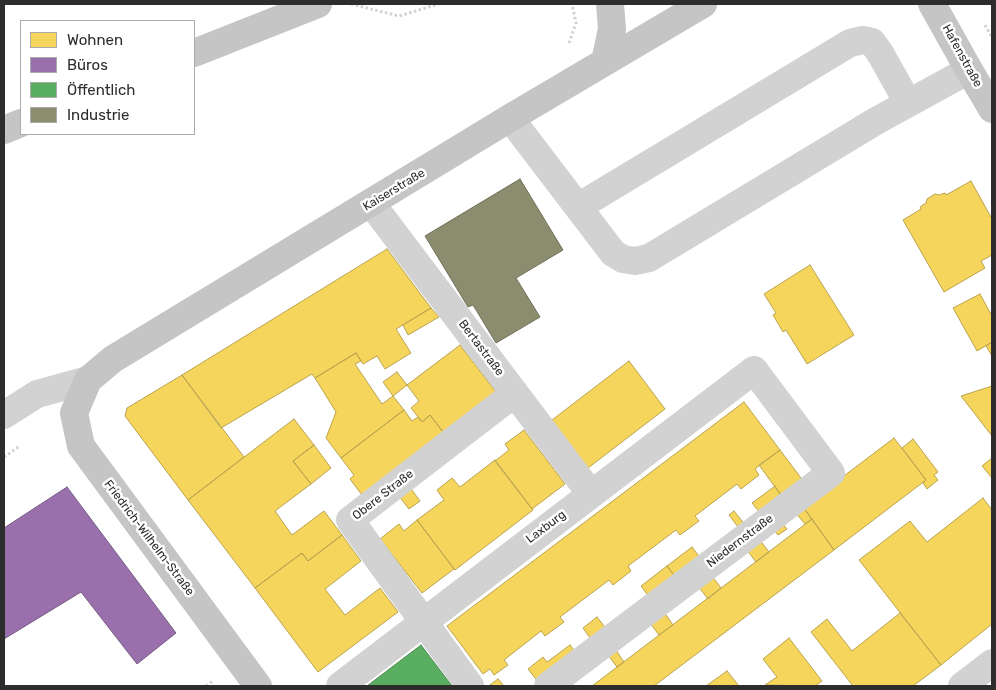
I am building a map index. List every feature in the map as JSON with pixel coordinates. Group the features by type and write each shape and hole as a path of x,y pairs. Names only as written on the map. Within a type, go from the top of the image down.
{"main road":[{"path":"195,52 318,4"},
{"path":"605,62 612,29 610,4"},
{"name":"Kaiserstraße","path":"88,380 113,359 510,118 703,4"},
{"name":"Hafenstraße","path":"932,4 968,70 992,108"},
{"path":"4,130 20,123"},
{"name":"Friedrich-Wilhelm-Straße","path":"88,380 74,413 80,446 258,686"}],"street":[{"path":"578,207 850,43 863,40 872,42 908,103"},
{"path":"510,118 613,253 623,259 635,262 649,258 908,103 968,70"},
{"name":"Bertastraße","path":"372,203 591,494"},
{"name":"Laxburg","path":"340,686 754,370"},
{"name":"Niedernstraße","path":"548,686 831,473 754,370"},
{"path":"4,415 37,394 88,380"},
{"name":"Obere Straße","path":"423,622 350,520 515,393"},
{"path":"423,622 470,686"},
{"path":"962,686 992,663"}],"path":[{"path":"350,4 399,16 439,4"},
{"path":"567,47 572,39 576,23 572,4"}],"building: Wohnen":[{"path":"971,181 992,219 992,255 981,261 985,268 944,292 903,220 921,209 920,207 926,203 927,199 935,194 945,193 946,195"},
{"path":"387,249 431,308 396,329 411,353 385,369 377,356 363,364 356,353 315,378 312,374 221,428 182,375"},
{"path":"810,265 854,335 807,364 786,330 783,332 773,315 776,313 764,294"},
{"path":"980,294 992,316 992,342 977,351 953,308"},
{"path":"431,308 439,317 408,335 403,325"},
{"path":"992,342 992,356 986,346"},
{"path":"460,345 496,392 443,432 430,415 422,422 411,408 419,401 407,385"},
{"path":"356,353 361,361 355,364 382,404 393,396 404,410 341,458 326,438 336,412 315,378"},
{"path":"629,361 665,409 588,468 552,420"},
{"path":"397,372 407,385 393,396 383,382"},
{"path":"182,375 244,457 188,500 125,416 127,408"},
{"path":"992,386 992,436 961,396"},
{"path":"744,402 780,450 755,469 759,475 741,489 737,484 695,516 699,521 680,535 676,530 628,566 631,571 613,585 609,580 560,617 564,622 545,636 541,631 504,660 508,665 494,675 490,669 483,674 447,626"},
{"path":"404,410 412,421 418,417 422,422 430,415 443,432 362,495 350,479 354,475 341,458"},
{"path":"294,419 314,445 293,461 311,484 275,511 292,535 324,511 342,535 308,561 302,553 255,588 188,500"},
{"path":"524,430 565,484 532,509 495,461 509,450 505,444"},
{"path":"894,438 926,480 834,550 803,507"},
{"path":"913,439 938,472 934,475 938,480 927,489 923,483 926,480 902,448"},
{"path":"314,445 331,468 311,484 293,461"},
{"path":"780,450 804,482 783,498 759,465"},
{"path":"992,458 992,478 982,466"},
{"path":"495,460 533,510 455,570 417,520 444,500 437,490 452,478 460,487"},
{"path":"409,486 420,501 409,509 398,495"},
{"path":"775,486 783,498 761,514 752,503"},
{"path":"983,498 992,510 992,624 941,665 859,560 910,521 927,542"},
{"path":"803,507 812,519 805,524 795,512"},
{"path":"734,511 746,526 741,531 729,515"},
{"path":"812,519 834,550 654,686 592,686"},
{"path":"417,520 454,569 422,593 380,539 399,524 404,531"},
{"path":"782,523 787,529 778,535 773,529"},
{"path":"342,535 361,561 325,589 345,615 380,588 398,612 318,672 255,588 302,553 308,561"},
{"path":"759,539 769,552 756,562 746,549"},
{"path":"692,547 701,559 676,578 667,566"},
{"path":"667,566 676,578 650,598 641,586"},
{"path":"712,576 721,588 708,599 698,586"},
{"path":"664,612 673,625 659,635 650,623"},
{"path":"900,613 941,665 913,686 853,686 811,632 827,619 852,651"},
{"path":"597,617 608,631 593,642 583,628"},
{"path":"789,638 822,681 815,686 765,685 777,677 763,659"},
{"path":"570,645 577,654 539,683 528,669 543,657 547,662"},
{"path":"615,649 624,662 617,667 608,655"},
{"path":"727,671 739,686 706,686"},
{"path":"498,679 504,686 490,685"}],"building: Büros":[{"path":"67,487 176,633 137,664 81,592 4,639 4,528"}],"building: Öffentlich":[{"path":"421,645 452,686 367,686"}],"building: Industrie":[{"path":"520,179 563,250 516,278 540,317 496,343 473,305 468,307 425,236"}]}
